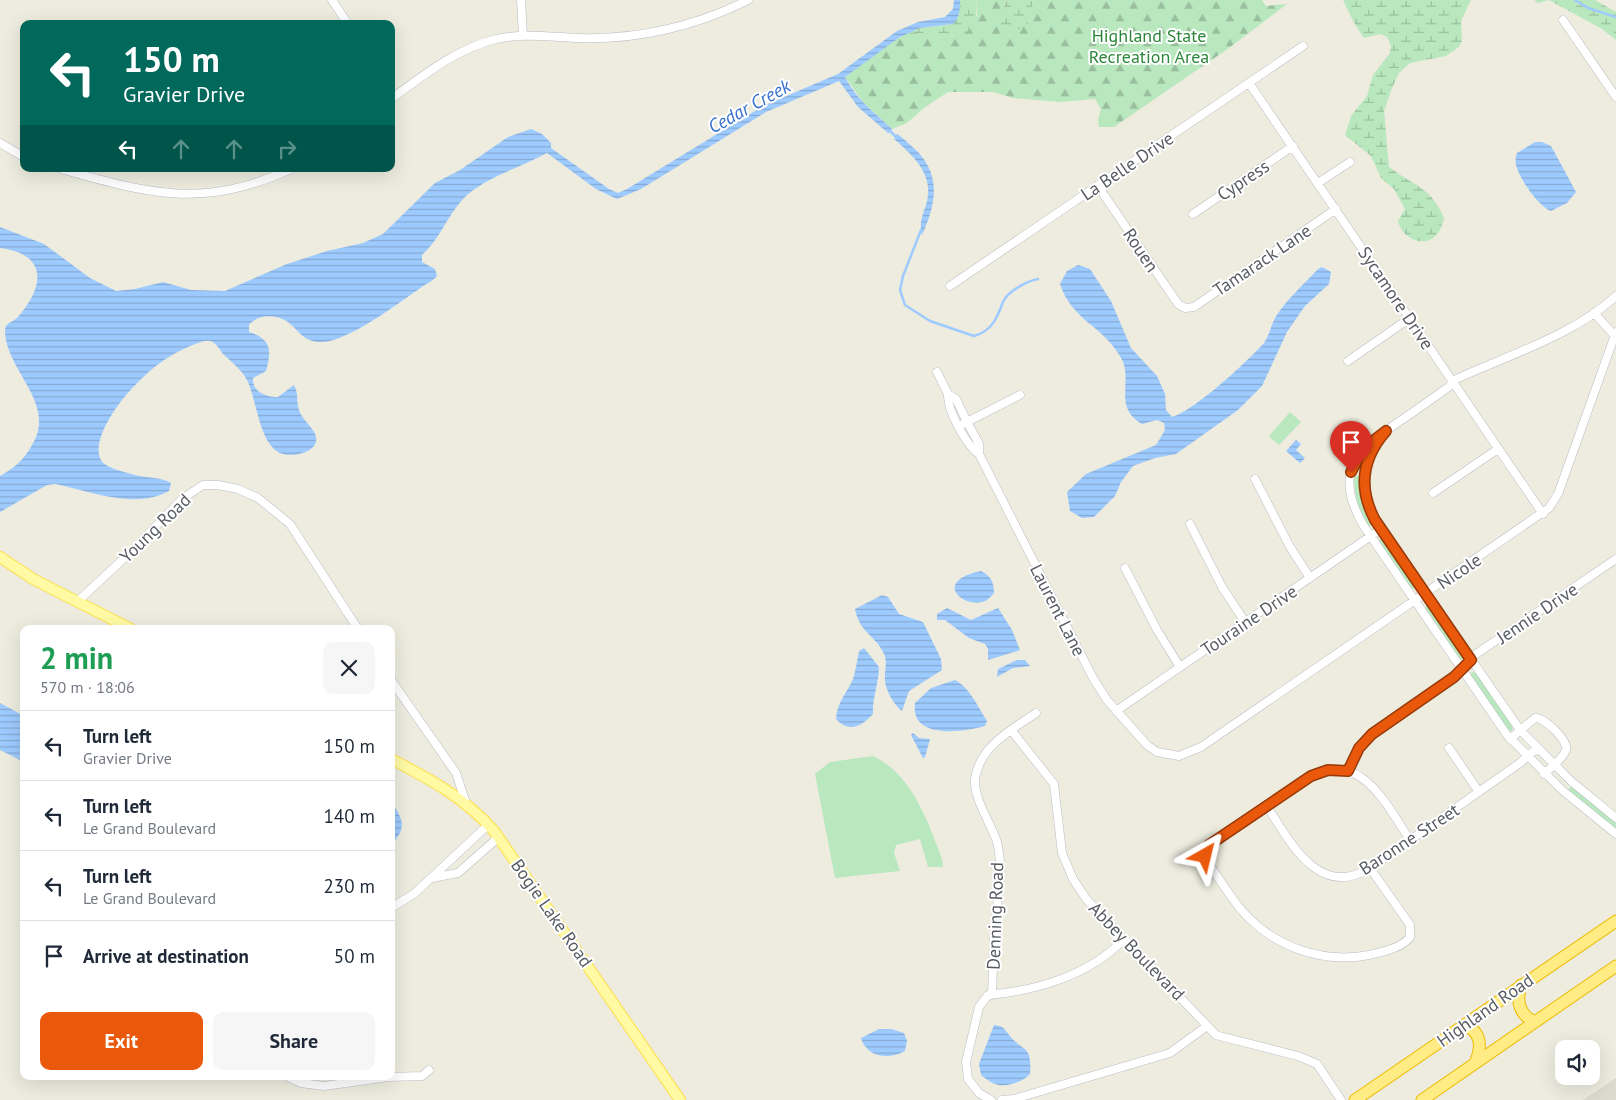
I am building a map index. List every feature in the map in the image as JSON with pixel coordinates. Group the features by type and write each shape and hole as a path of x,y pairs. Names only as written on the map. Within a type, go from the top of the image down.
{"highway":[{"name":"Highland Road","path":"1355,1100 1616,921"},
{"path":"1422,1100 1616,966"},
{"path":"1521,985 1518,998 1520,1009 1535,1022"},
{"path":"1464,1025 1473,1029 1478,1038 1479,1049 1475,1063"}],"main road":[{"path":"1,560 33,580 123,625"},
{"name":"Bogie Lake Road","path":"395,761 438,784 466,803 499,837 680,1100"}],"street":[{"path":"332,0 345,20"},
{"path":"521,0 522,36"},
{"path":"395,96 457,54 496,39 522,36 611,38 697,22 737,2 748,0"},
{"path":"1564,20 1616,97"},
{"name":"La Belle Drive","path":"950,286 1304,46"},
{"name":"Sycamore Drive","path":"1249,83 1542,514"},
{"path":"0,143 20,155"},
{"name":"Cypress","path":"1193,214 1292,146"},
{"path":"1318,183 1350,162"},
{"path":"73,172 144,190 182,195 219,193 258,184 284,172"},
{"name":"Rouen","path":"1098,186 1178,304 1188,308"},
{"name":"Tamarack Lane","path":"1188,308 1336,210"},
{"path":"1616,296 1594,313 1564,330 1453,382 1361,451 1350,476 1354,504 1370,536 1510,739 1527,758 1581,808 1616,834"},
{"path":"1594,313 1615,334"},
{"path":"1348,361 1410,318"},
{"name":"Nicole","path":"1157,752 1176,756 1198,749 1551,506 1558,494 1615,334"},
{"name":"Laurent Lane","path":"937,372 948,394 948,404 970,448 979,454"},
{"name":"Laurent Lane","path":"948,394 956,400 978,444 979,454 1096,684 1147,745 1157,752"},
{"path":"959,426 1020,395"},
{"path":"1386,431 1370,454 1364,477 1367,502 1381,529 1520,730 1553,764 1616,818"},
{"path":"1433,494 1498,448"},
{"path":"1255,479 1290,547 1310,578"},
{"name":"Young Road","path":"77,602 134,549 182,499 204,485 218,485 238,489 258,498 290,524 355,625"},
{"path":"1190,524 1222,587 1245,622"},
{"name":"Touraine Drive","path":"1116,710 1381,529"},
{"name":"Jennie Drive","path":"1348,771 1359,748 1372,734 1454,677 1471,660 1616,559"},
{"path":"1125,568 1159,634 1180,666"},
{"path":"395,686 456,773 466,803"},
{"name":"Denning Road","path":"991,1100 979,1093 968,1079 966,1062 979,1007 988,995 992,995 998,897 997,843 979,800 975,775 984,754 999,739 1036,713"},
{"path":"1510,739 1535,718 1545,721 1566,745 1564,754 1544,774"},
{"name":"Abbey Boulevard","path":"1011,730 1054,784 1062,853 1073,878 1087,900 1123,940 1216,1035 1298,1056 1316,1064 1341,1100"},
{"path":"1449,748 1479,792"},
{"name":"Baronne Street","path":"1266,805 1304,860 1317,870 1341,877 1355,875 1370,868 1479,792 1527,758 1537,748"},
{"path":"1370,868 1408,922 1411,929 1410,936 1404,942 1380,952 1357,956 1331,957 1293,948 1259,927 1237,905 1206,860 1206,848 1266,805 1311,776 1328,770 1348,771 1362,777 1374,787 1410,840"},
{"path":"395,905 432,878 488,825"},
{"path":"432,878 458,873 499,837"},
{"path":"992,995 1016,993 1086,968 1111,953 1123,940"},
{"path":"1002,1100 1014,1100 1170,1053 1208,1026"},
{"path":"395,1077 422,1076 429,1070"},
{"path":"295,1080 301,1083 324,1086 367,1080"}],"shaded area":[{"path":"1616,1078 1616,1100 1583,1100"}],"green space":[{"path":"960,0 976,0 976,25 969,30 953,36 909,32 920,28 953,24 958,16"},
{"name":"Highland State Recreation Area","path":"976,0 1006,0 1004,3 1029,23 1034,0 1262,0 1266,6 1287,4 1229,48 1114,127 1099,127 1098,120 1101,109 1095,99 1060,102 1013,98 993,92 948,92 924,108 907,123 892,129 863,102 845,77 882,48 909,32 936,36 953,36 977,16"},
{"path":"1006,0 1034,0 1029,23 1016,31 1004,30 1000,22"},
{"path":"1343,0 1471,0 1461,21 1462,41 1459,47 1446,56 1410,63 1399,73 1384,111 1389,167 1427,193 1444,218 1438,233 1427,241 1415,240 1404,233 1398,221 1405,209 1394,189 1381,178 1371,156 1345,135 1351,116 1367,96 1373,75 1390,53 1391,46 1387,37 1380,34 1364,38"},
{"path":"1534,0 1549,0 1538,3"},
{"path":"1549,0 1595,0 1616,12 1616,40 1602,29"},
{"path":"1290,412 1301,422 1279,445 1269,436"},
{"path":"1353,438 1357,440 1359,447 1352,458 1345,459 1342,451 1347,441"},
{"path":"1357,475 1360,478 1364,503 1373,522 1370,526 1367,525 1357,502 1354,477"},
{"path":"1381,538 1384,538 1415,585 1414,588 1410,588 1378,542"},
{"path":"1427,605 1431,607 1463,654 1463,659 1460,660 1424,609"},
{"path":"1472,672 1476,673 1513,726 1512,731 1508,731 1470,675"},
{"path":"873,756 895,771 918,802 941,856 943,867 928,867 920,839 896,845 894,853 900,871 835,878 815,774 830,762"},
{"path":"1574,787 1616,822 1616,830 1568,791 1569,788"}],"water":[{"path":"954,0 960,0 960,6 958,16 953,24 920,28 900,37 845,77 860,99 892,129 891,132 888,133 858,107 839,81 766,112 641,189 617,199 596,189 547,153 481,185 463,199 434,242 422,255 422,262 435,269 437,276 385,313 356,330 330,341 319,342 305,338 283,319 267,316 253,321 249,325 249,332 266,342 269,357 266,371 253,378 253,383 261,393 278,397 294,385 300,413 316,436 314,446 309,450 289,455 275,450 264,434 246,378 214,343 204,341 175,353 141,379 116,408 99,444 99,453 103,463 135,475 167,481 171,483 169,491 141,499 127,499 55,484 47,485 0,512 0,476 10,470 26,455 38,430 39,416 35,402 8,348 5,333 7,325 18,317 33,294 37,283 37,273 34,264 27,257 16,251 0,248 0,227 44,244 90,278 116,291 135,289 163,282 191,290 225,291 287,264 327,251 363,243 383,234 435,183 460,170 508,137 531,129 542,134 551,143 551,148 609,189 618,193 763,106 838,74 897,31 918,22 945,17 953,9"},
{"path":"897,134 918,152 931,172 934,192 933,203 922,235 921,224 928,195 928,185 916,160 894,139"},
{"path":"1535,142 1542,142 1551,146 1576,192 1567,203 1551,211 1540,204 1530,191 1516,165 1517,153"},
{"path":"1078,265 1090,269 1111,301 1131,348 1157,376 1165,394 1166,410 1172,417 1182,413 1207,396 1234,373 1264,343 1279,311 1318,269 1322,267 1331,272 1329,284 1305,306 1287,332 1262,386 1238,410 1176,454 1155,458 1133,466 1121,482 1115,496 1094,517 1082,518 1070,511 1067,492 1086,474 1156,445 1165,430 1164,423 1157,420 1142,424 1133,417 1128,410 1126,401 1126,375 1121,358 1106,338 1072,307 1065,296 1060,284 1067,271"},
{"path":"1296,440 1301,444 1296,450 1305,458 1300,463 1286,451"},
{"path":"981,571 991,580 994,593 986,600 977,603 968,602 956,593 955,587 958,581 966,576"},
{"path":"882,595 888,597 899,614 923,622 941,659 942,670 909,691 902,711 893,702 887,689 884,654 877,642 864,629 855,609"},
{"path":"947,608 971,620 998,608 1012,630 1020,650 988,660 988,649 985,644 969,638 945,620 937,620 937,614"},
{"path":"864,648 879,667 873,714 859,725 850,727 836,719 837,713 840,703 853,679 859,651"},
{"path":"1017,660 1025,660 1030,666 1013,668 997,677 998,669"},
{"path":"955,680 973,698 987,721 985,726 964,730 940,731 929,728 921,723 916,715 915,703 931,688"},
{"path":"0,703 20,714 20,760 0,750"},
{"path":"913,733 919,738 930,739 925,757 923,758 911,735"},
{"path":"395,808 402,824 400,834 395,840"},
{"path":"994,1025 1003,1028 1028,1053 1030,1058 1030,1074 1019,1082 999,1085 981,1075 979,1064"},
{"path":"879,1029 891,1029 904,1033 907,1041 905,1051 892,1056 886,1056 868,1050 861,1038"}],"waterway":[{"name":"Cedar Creek","path":"1575,0 1588,8 1616,17"},
{"path":"891,132 895,136"},
{"path":"921,230 903,276 900,290 905,305 930,321 974,336 980,334 990,327 1005,298 1013,290 1038,279"}],"route":[{"path":"1205,856 1209,845 1304,780 1323,771 1348,771 1365,740 1454,677 1471,660 1375,520 1369,508 1365,496 1364,472 1373,447 1386,431 1374,438 1361,451 1351,472"}]}
